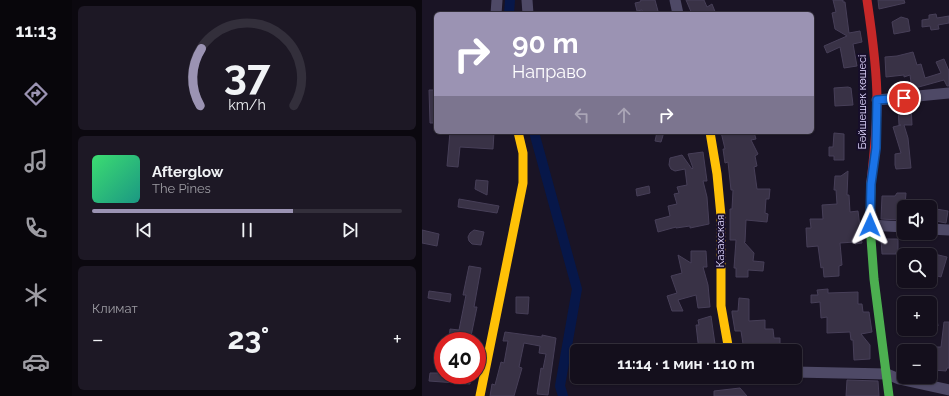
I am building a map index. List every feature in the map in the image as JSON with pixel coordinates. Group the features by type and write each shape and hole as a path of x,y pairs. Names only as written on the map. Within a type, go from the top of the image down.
{"street":[{"path":"496,12 497,0"},
{"path":"528,0 528,12"},
{"path":"675,0 678,12"},
{"name":"Бәйшешек көшесі","path":"867,0 873,39 877,100 876,148 871,184 870,225 874,278 889,396"},
{"path":"877,100 949,93"},
{"path":"480,396 523,183 524,153 519,134"},
{"name":"Казахская","path":"710,134 717,174 721,216 721,306 728,344"},
{"path":"870,225 897,227"},
{"path":"937,229 949,230"},
{"path":"802,372 887,374 899,379 949,390"}],"building":[{"path":"641,0 655,0 658,11 637,11 635,3 640,2"},
{"path":"686,0 704,0 707,7 712,4 715,12 691,12"},
{"path":"833,0 843,0 843,2 845,2 849,33 860,31 862,42 853,44 857,66 844,68 840,47 827,53 824,46 847,36 835,29 832,13 836,12"},
{"path":"878,0 904,0 905,3 879,9"},
{"path":"936,14 937,18 949,16 949,23 938,25 939,29 931,30 930,26 922,27 922,20 929,19 929,15"},
{"path":"901,17 908,19 910,31 894,34 892,22"},
{"path":"913,52 917,65 921,64 925,78 941,73 936,62 944,59 949,71 949,86 947,86 944,80 908,90 906,84 911,82 910,75 904,77 904,75 886,77 885,57"},
{"path":"834,88 851,88 853,105 835,106"},
{"path":"429,90 434,90 434,123 430,123"},
{"path":"911,105 912,125 904,125 908,138 911,168 896,169 895,154 901,153 893,127 901,125 899,125 898,106"},
{"path":"834,133 844,134 844,160 834,160 834,156 829,156 829,147 833,147"},
{"path":"450,134 494,134 493,149 460,147 458,167 447,166"},
{"path":"657,134 663,134 661,142 655,141"},
{"path":"721,134 755,134 756,139 751,140 758,154 755,156 757,166 754,167 757,189 770,189 769,199 766,199 765,213 768,214 767,222 746,220 744,242 754,253 753,261 764,262 763,271 748,270 748,277 736,277 736,268 734,268 736,240 730,240 730,209 732,209 733,190 731,190 728,162 725,163 723,149 725,149"},
{"path":"703,152 707,181 703,181 707,197 709,224 690,228 690,226 676,227 658,232 655,220 670,216 668,206 677,204 674,194 679,193 677,187 687,185 685,169 675,171 671,169 669,165 670,158 682,155 692,169 693,168 688,154"},
{"path":"848,171 847,195 849,195 850,212 858,211 862,243 840,243 842,265 839,266 839,276 824,277 823,267 821,268 818,246 807,247 806,228 811,228 810,219 823,219 822,205 837,204 836,190 834,190 835,176 841,176"},
{"path":"476,180 488,181 487,195 475,189"},
{"path":"649,186 650,193 637,196 636,189"},
{"path":"897,193 906,193 905,200 897,200 897,220 881,219 882,196 895,196"},
{"path":"459,199 499,206 497,213 458,207"},
{"path":"937,209 948,211 946,223 937,221"},
{"path":"422,230 439,234 437,246 422,243"},
{"path":"474,230 484,232 481,245 472,244 469,241 468,237"},
{"path":"881,239 898,240 896,254 882,254"},
{"path":"691,251 706,251 707,267 703,267 708,285 710,307 698,308 696,295 678,300 683,311 672,311 667,296 677,293 671,276 682,273 678,255 691,263"},
{"path":"937,255 947,257 941,277 937,276"},
{"path":"469,266 481,268 474,307 477,307 472,332 450,332 450,329 459,330 466,295 463,295"},
{"path":"828,289 828,293 858,292 858,304 862,304 863,312 869,312 872,332 861,334 870,345 870,359 854,360 853,340 851,340 850,332 827,333 827,317 821,318 820,302 811,303 811,295 818,295 817,290"},
{"path":"429,291 451,294 450,302 428,298"},
{"path":"516,297 529,297 528,314 516,313"},
{"path":"739,298 749,299 749,321 765,320 765,329 773,329 774,338 780,338 780,344 743,344 741,331 735,331 732,313 732,311 738,311"},
{"path":"711,316 715,344 698,344 696,325 699,325 698,320"},
{"path":"944,322 949,322 949,368 947,368 946,371 937,370 937,347 941,347"},
{"path":"505,332 542,337 542,335 556,338 548,395 537,394 541,368 543,369 546,354 539,353 540,346 524,343 519,367 522,368 514,396 490,396 492,384 495,385 501,362 504,363 508,341 503,341"},
{"path":"430,373 434,373 434,381 429,381"},
{"path":"847,380 878,381 879,396 846,396"},
{"path":"740,388 747,396 714,396 714,391"}],"waterway":[{"path":"509,12 510,0"},
{"path":"535,134 577,289 560,386 563,396"}],"traffic: fast":[{"path":"871,182 870,225 874,279 889,396"}],"traffic: slow":[{"path":"480,396 523,183 523,153 518,134"},
{"path":"710,134 717,174 721,216 721,306 728,344"}],"traffic: jam":[{"path":"867,0 874,50 877,89 876,131 871,182"}],"route":[{"path":"870,225 871,184 876,148 875,118 877,100 904,98"}]}
